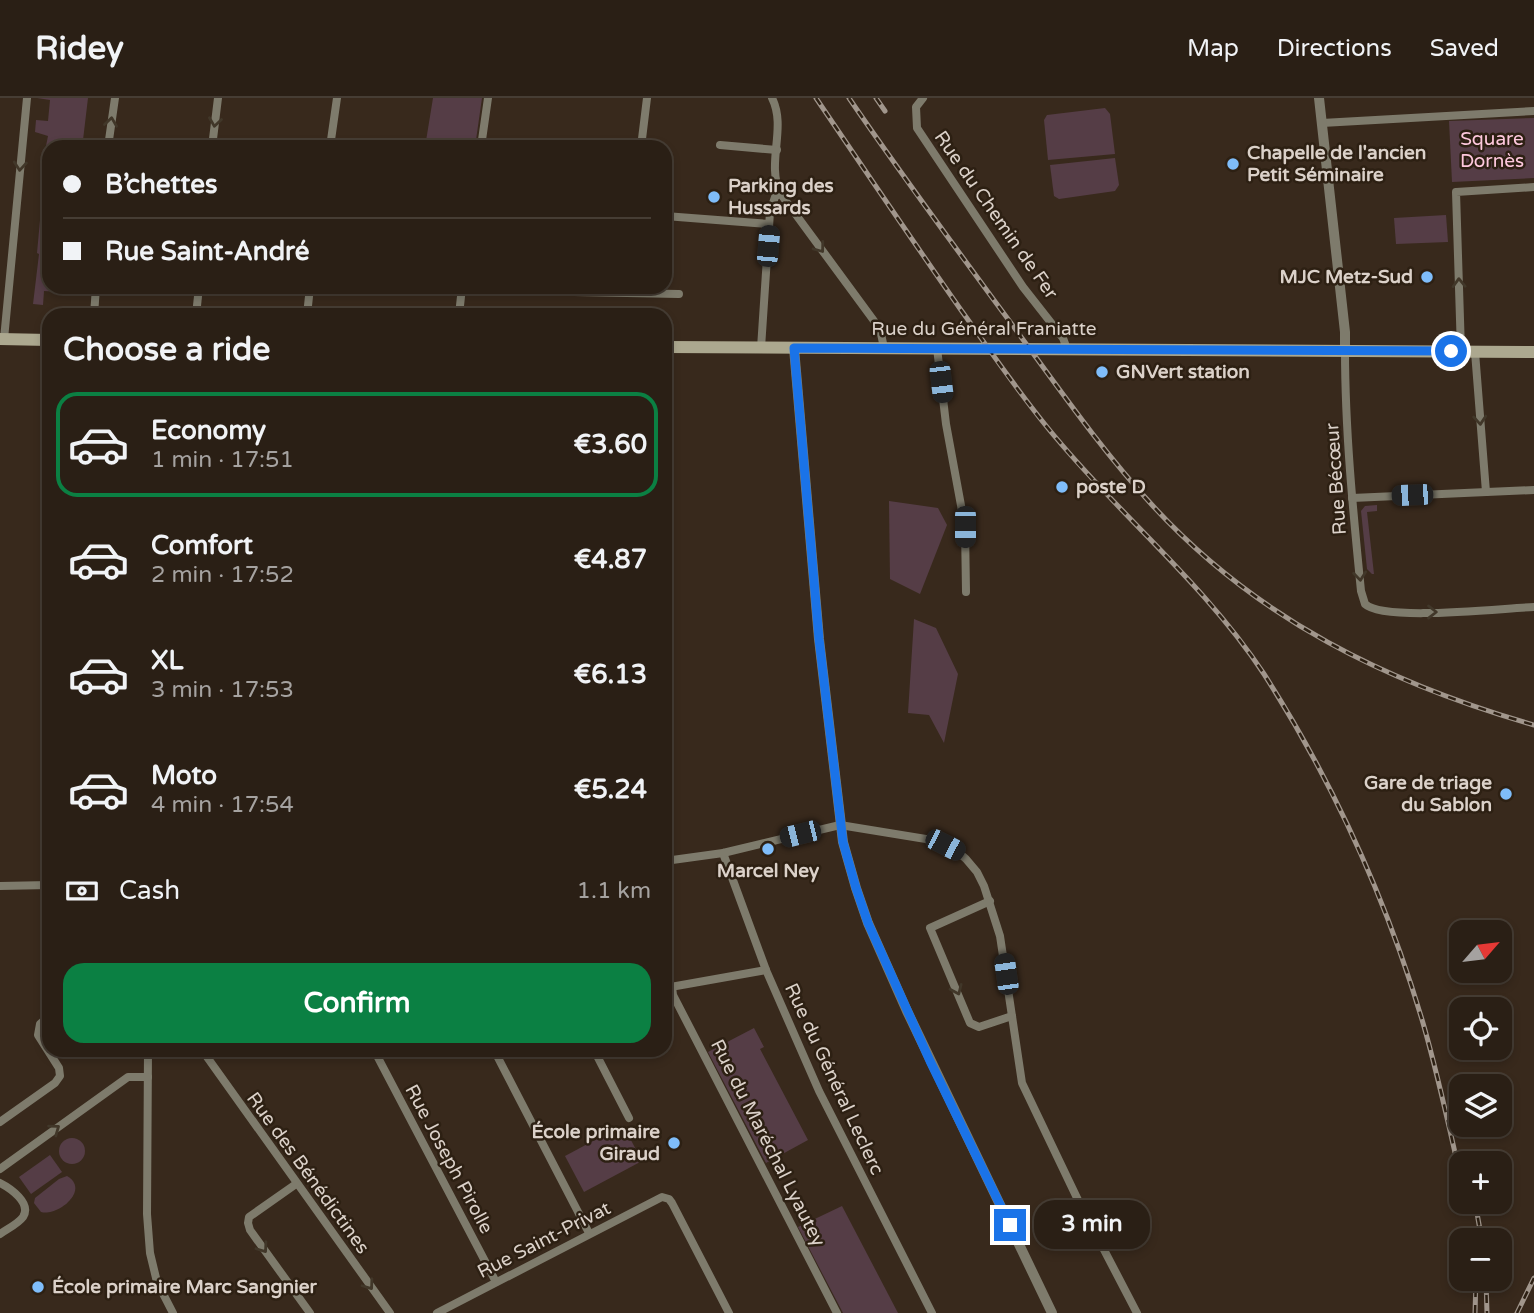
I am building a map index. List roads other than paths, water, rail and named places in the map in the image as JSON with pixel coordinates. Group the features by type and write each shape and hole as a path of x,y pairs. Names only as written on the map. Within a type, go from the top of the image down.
{"main road":[{"path":"2,339 42,340"},
{"name":"Rue du Général Franiatte","path":"672,347 1534,352"}],"street":[{"path":"2,339 27,98"},
{"path":"109,140 115,98"},
{"path":"213,140 218,98"},
{"path":"331,140 337,98"},
{"path":"482,140 488,98"},
{"path":"642,140 648,98"},
{"path":"772,98 779,114 775,175 780,193 880,329 884,348"},
{"name":"Rue du Chemin de Fer","path":"923,98 916,107 917,128 1023,287 1063,338 1066,349"},
{"path":"1318,98 1345,328 1345,350"},
{"path":"1322,123 1534,111"},
{"path":"720,145 777,150"},
{"path":"1461,351 1456,192 1534,187"},
{"path":"761,348 769,225 773,202 780,193"},
{"path":"672,217 769,225"},
{"path":"672,294 679,294"},
{"path":"794,348 819,639 840,825 856,888 868,923 930,1061 1052,1313"},
{"path":"937,348 946,424 965,527 965,592"},
{"name":"Rue Bécœur","path":"1345,350 1347,424 1361,591 1365,604 1376,611 1412,612 1534,607"},
{"path":"1475,352 1486,492"},
{"path":"1353,498 1534,490"},
{"path":"672,860 723,853 840,825 919,838 945,845 967,859 977,872 990,901 1000,936 1020,1075 1025,1091 1082,1209 1137,1313"},
{"name":"Rue du Général Leclerc","path":"723,853 766,970 819,1091 932,1313"},
{"path":"0,886 42,885"},
{"path":"990,901 930,928 970,1023 979,1027 1012,1016"},
{"path":"672,987 766,970"},
{"name":"Rue du Maréchal Lyautey","path":"672,993 837,1313"},
{"path":"42,1022 38,1035 42,1041"},
{"path":"0,1122 61,1076 52,1057"},
{"path":"148,1057 147,1214 150,1253 157,1282 173,1313"},
{"name":"Rue des Bénédictines","path":"207,1057 390,1313"},
{"name":"Rue Joseph Pirolle","path":"378,1057 496,1282"},
{"path":"498,1057 589,1233"},
{"path":"598,1057 629,1118"},
{"path":"0,1169 128,1077 148,1077"},
{"path":"0,1183 12,1189 23,1203 25,1212 22,1219 0,1234"},
{"path":"296,1184 249,1217 248,1223 250,1230 310,1313"},
{"name":"Rue Saint-Privat","path":"437,1313 589,1233 666,1197 729,1313"}],"railway":[{"path":"816,98 943,284 1032,408 1083,468 1217,611 1264,674 1289,715 1356,843 1393,932 1428,1042 1455,1151"},
{"path":"849,98 1082,420 1153,506 1193,546 1236,582 1281,614 1328,642 1428,689 1534,725"},
{"path":"876,98 885,111"},
{"path":"1477,1214 1480,1228"},
{"path":"1517,1313 1534,1278"},
{"path":"1475,1313 1476,1291"},
{"path":"1486,1291 1487,1313"}],"place":[{"name":"Chapelle de l'ancien Petit Séminaire","path":"1233,164"},
{"name":"Parking des Hussards","path":"714,197"},
{"name":"MJC Metz-Sud","path":"1427,277"},
{"name":"GNVert station","path":"1102,372"},
{"name":"poste D","path":"1062,487"},
{"name":"Gare de triage du Sablon","path":"1506,794"},
{"name":"Marcel Ney","path":"768,849"},
{"name":"École primaire Giraud","path":"674,1143"},
{"name":"École primaire Marc Sangnier","path":"38,1287"}],"park label":[{"name":"Square Dornès","path":"1492,150"}]}
